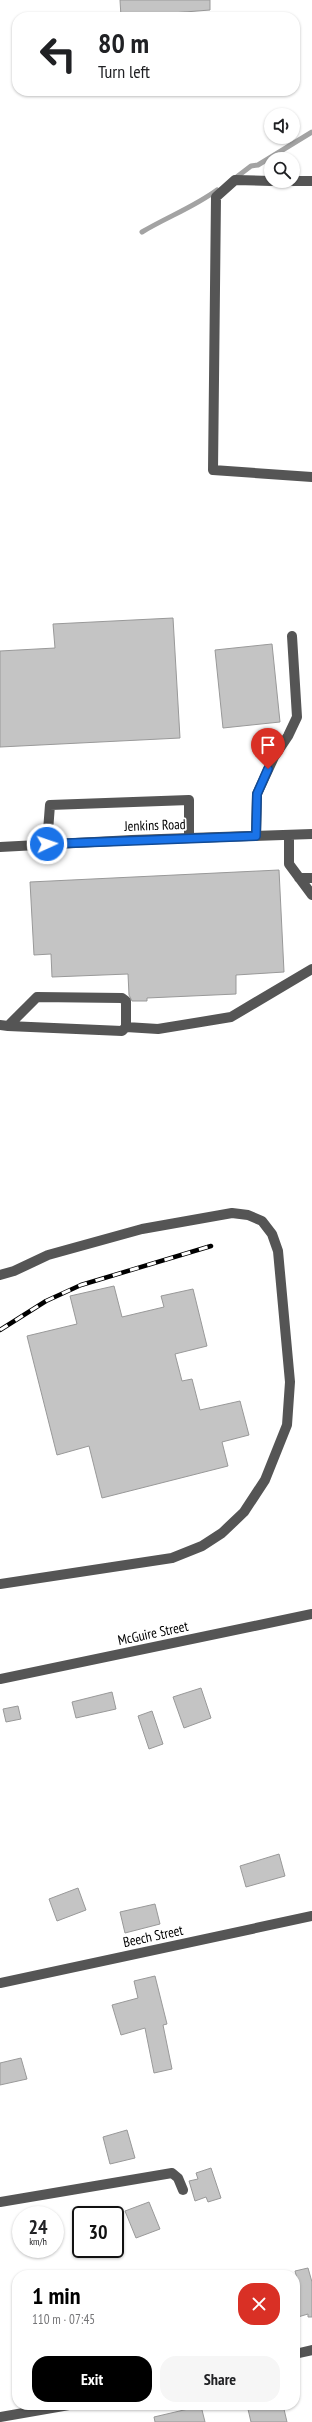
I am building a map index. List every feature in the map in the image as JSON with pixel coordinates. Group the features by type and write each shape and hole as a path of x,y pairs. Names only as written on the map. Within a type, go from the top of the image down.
{"street":[{"path":"264,181 235,180 216,197 213,470 312,477"},
{"path":"300,181 312,181"},
{"path":"256,836 257,794 274,757 297,717 292,636"},
{"path":"47,844 50,805 189,800 189,838"},
{"name":"Jenkins Road","path":"0,847 312,834"},
{"path":"289,835 289,864 312,895"},
{"path":"299,878 312,878"},
{"path":"4,1026 122,1031 126,1027 158,1029 231,1017 312,969"},
{"path":"4,1026 37,997 122,998 126,1001 126,1027"},
{"path":"0,1275 14,1271 48,1255 142,1229 232,1213 248,1215 262,1221 272,1234 278,1251 290,1382 287,1425 265,1480 244,1512 222,1534 202,1546 172,1558 0,1584"},
{"name":"McGuire Street","path":"0,1679 312,1614"},
{"name":"Beech Street","path":"0,1983 312,1916"},
{"path":"0,2202 172,2173 178,2178 183,2190"},
{"path":"300,2353 312,2350"},
{"path":"0,2417 40,2410"}],"building":[{"path":"120,0 210,0 210,10 185,12 121,12"},
{"path":"173,618 180,738 0,747 0,651 55,648 53,624"},
{"path":"272,644 280,722 223,728 215,650"},
{"path":"279,870 284,972 236,975 236,994 147,998 147,1001 132,1001 129,995 128,974 52,977 51,954 34,955 30,882"},
{"path":"114,1286 122,1317 164,1307 161,1296 193,1289 207,1346 175,1354 182,1381 192,1379 200,1410 240,1401 249,1435 222,1442 228,1466 102,1498 89,1446 57,1455 27,1336 77,1324 70,1296"},
{"path":"201,1688 211,1718 184,1728 173,1697"},
{"path":"112,1692 116,1709 76,1718 72,1702"},
{"path":"18,1706 21,1719 6,1722 3,1709"},
{"path":"152,1711 163,1744 149,1749 138,1716"},
{"path":"279,1854 285,1876 246,1887 240,1866"},
{"path":"78,1888 86,1910 57,1921 49,1899"},
{"path":"155,1904 160,1924 125,1933 120,1912"},
{"path":"155,1976 167,2024 163,2025 172,2069 154,2073 145,2028 121,2035 112,2005 138,1998 134,1981"},
{"path":"21,2058 27,2079 0,2085 0,2063"},
{"path":"127,2130 135,2158 110,2164 103,2137"},
{"path":"211,2168 221,2198 208,2202 206,2197 195,2201 189,2181 198,2179 196,2173"},
{"path":"149,2202 160,2229 136,2238 125,2211"},
{"path":"308,2268 312,2282 312,2317 308,2317 308,2314 300,2316 299,2270"},
{"path":"184,2410 202,2410 205,2422 155,2422 154,2417"},
{"path":"248,2410 284,2410 287,2422 251,2422"}],"waterway":[{"path":"234,179 251,166 258,165 312,132"},
{"path":"142,232 199,202 217,190"}],"railway":[{"path":"0,1330 46,1301 81,1285 211,1246"}],"route":[{"path":"47,844 256,836 257,794 268,769"}]}
